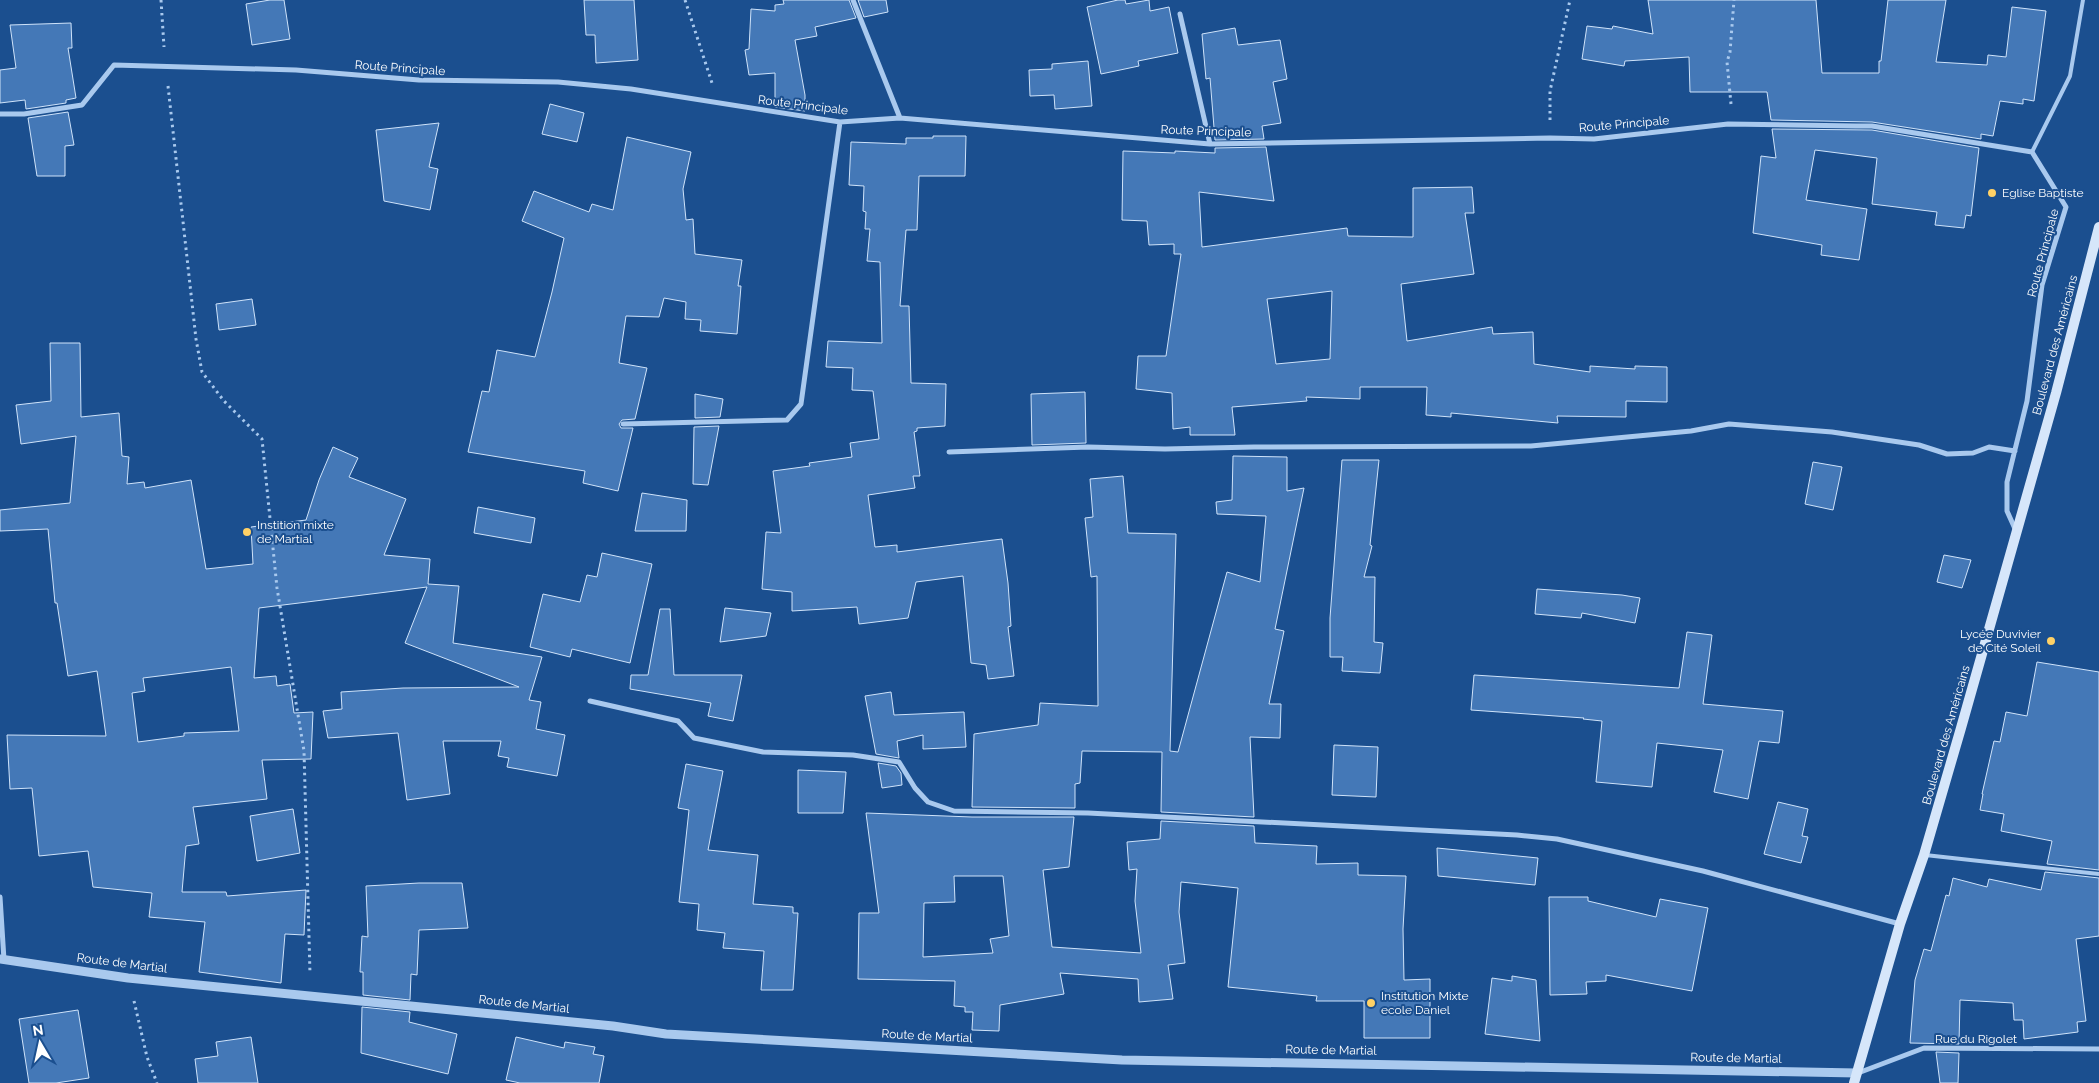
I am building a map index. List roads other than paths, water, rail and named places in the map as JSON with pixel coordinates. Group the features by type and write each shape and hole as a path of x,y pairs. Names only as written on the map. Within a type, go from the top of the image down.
{"main road":[{"name":"Boulevard des Américains","path":"1856,1078 1900,924 1924,855 2017,534 2099,227"},
{"path":"2090,262 2099,254"}],"street":[{"path":"853,0 900,118"},
{"path":"1180,14 1210,144"},
{"name":"Route Principale","path":"0,114 24,114 82,105 114,64 296,70 419,80 558,82 631,89 720,105 840,122 900,118 1210,144 1550,138 1594,139 1728,124 1872,126 2032,152 2066,207 2042,285 2027,401 2007,482 2007,511 2017,534"},
{"path":"623,424 787,420 802,404 840,122"},
{"path":"949,452 1088,448 1165,450 1254,447 1531,446 1691,431 1729,424 1832,432 1919,445 1947,454 1973,453 1989,447 2015,451"},
{"path":"590,701 678,721 694,738 746,749 763,752 853,755 899,762 915,788 928,802 954,811 1088,813 1517,835 1557,839 1703,871 1900,924"},
{"path":"0,898 2,959"},
{"name":"Route de Martial","path":"2,959 128,978 613,1026 666,1034 1112,1059 1856,1078"},
{"name":"Rue du Rigolet","path":"1856,1078 1924,1048 2099,1049"}],"lane":[{"path":"2032,152 2070,76 2083,0"},
{"path":"1924,855 2099,874"}],"place":[{"name":"Eglise Baptiste","path":"1992,193"},
{"name":"Instition mixte de Martial","path":"247,532"},
{"name":"Lycée Duvivier de Cité Soleil","path":"2051,641"},
{"name":"Institution Mixte ecole Daniel","path":"1371,1003"}]}
